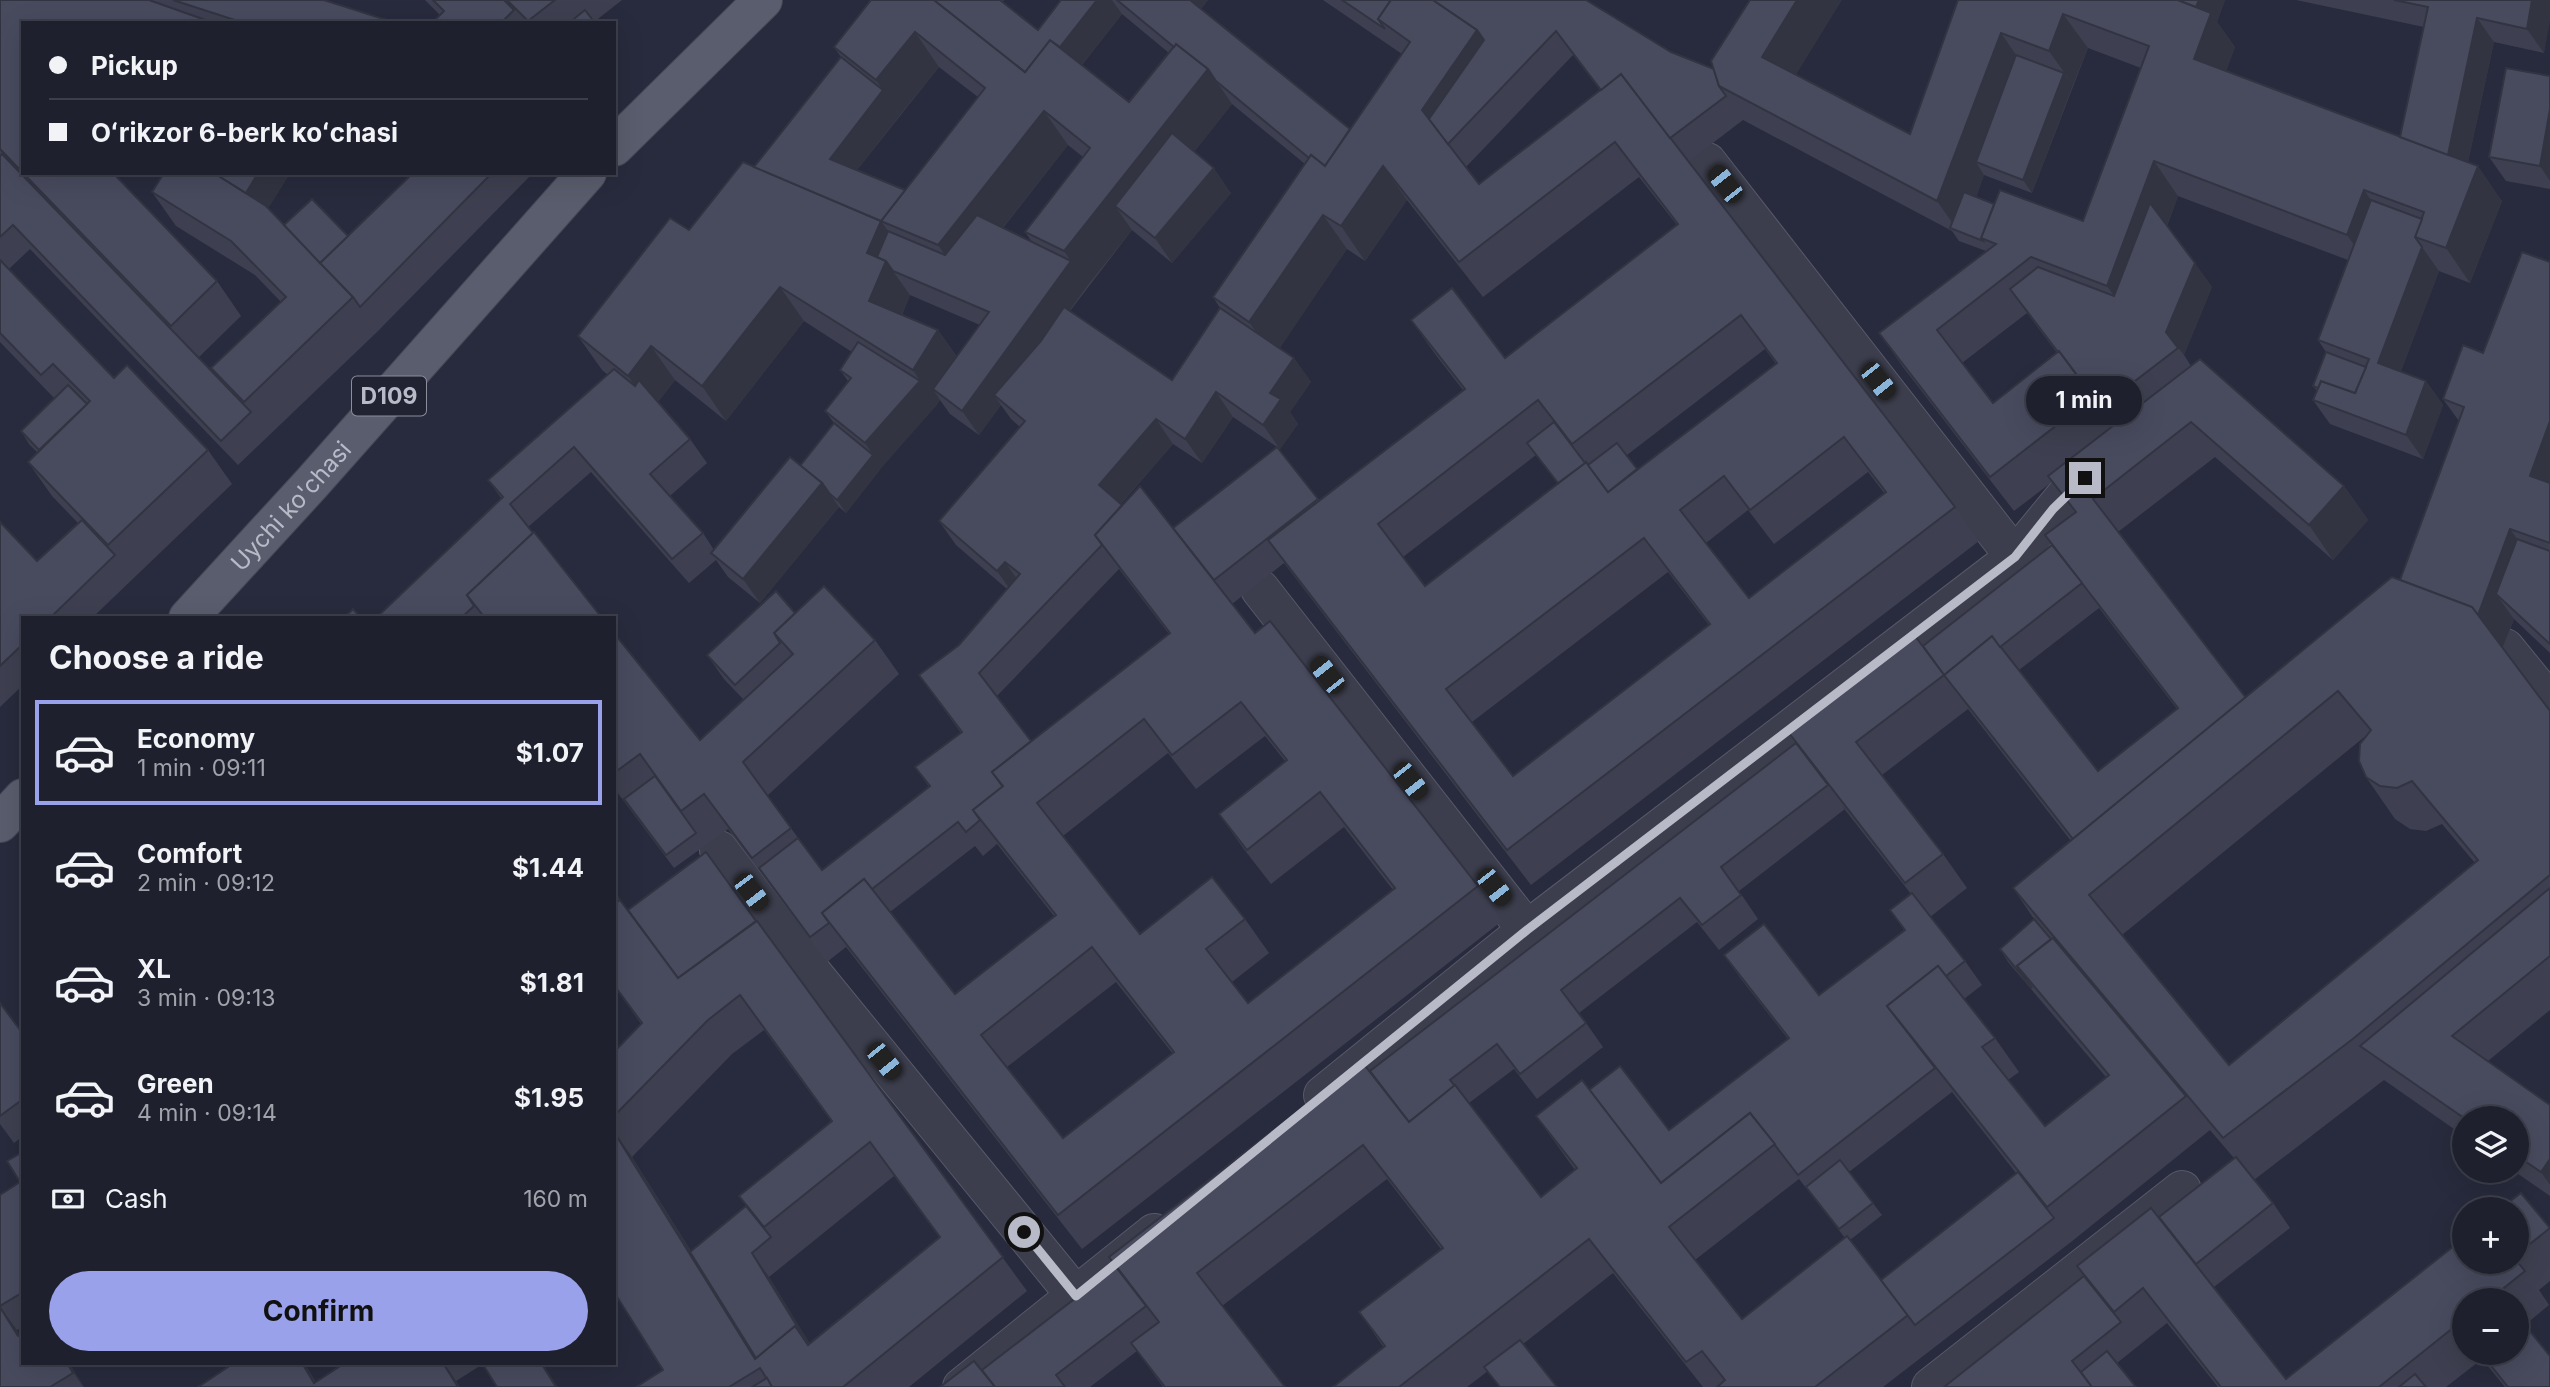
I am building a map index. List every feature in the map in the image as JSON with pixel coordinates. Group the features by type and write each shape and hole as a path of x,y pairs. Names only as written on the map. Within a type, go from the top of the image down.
{"main road":[{"path":"616,145 763,0"},
{"name":"Uychi ko'chasi","path":"190,616 320,474 585,175"},
{"path":"0,823 21,800"}],"street":[{"path":"1707,162 2015,557"},
{"path":"1302,1113 1527,930 2015,557 2071,489 2132,441"},
{"path":"1260,589 1527,930"},
{"path":"2505,648 2550,703"},
{"path":"719,850 814,975 1076,1296"},
{"path":"1931,1387 2182,1190"},
{"path":"962,1387 1184,1209"}],"building":[{"path":"0,0 149,0 208,21 21,21 21,171 0,149"},
{"path":"173,0 324,0 390,21 238,21"},
{"path":"433,0 504,0 514,10 503,21 434,21 444,11"},
{"path":"507,0 555,0 528,21"},
{"path":"871,0 934,0 1025,72 1050,40 1129,102 1176,44 1208,69 1064,251 1025,232 1090,148 1044,111 938,245 881,221 985,88 915,32 876,80 834,47"},
{"path":"934,0 1000,0 1038,30 1061,0 1097,0 1060,47 1050,40 1025,72"},
{"path":"1117,0 1190,0 1350,129 1325,166 1311,155 1309,158 1216,81 1208,69 1176,44 1174,47"},
{"path":"1342,0 1391,0 1378,19 1385,29"},
{"path":"1391,0 1433,0 1477,30 1422,110 1479,184 1621,74 1955,507 1507,850 1268,540 1465,389 1411,320 1452,288 1505,358 1678,224 1615,142 1459,262 1383,166 1341,226 1323,215 1249,322 1213,297 1311,155 1325,166 1410,42 1378,19","holes":["1741,315 1777,363 1608,492 1586,462 1425,586 1378,524 1538,400 1572,444","1844,437 1886,492 1749,598 1680,510 1724,476 1750,510","1644,538 1710,624 1513,776 1446,689"]},
{"path":"1433,0 1586,0 1671,52 1714,69 1719,86 1726,96 1670,138 1621,74 1601,90 1556,31 1448,144 1429,119 1484,40 1477,30"},
{"path":"1750,0 1797,0 1762,57 1910,134 1958,0 2178,0 2211,13 2194,59 2478,166 2446,248 2415,237 2424,212 2364,190 2347,235 2154,161 2107,286 2031,257 1937,330 1993,403 2059,351 2093,397 1990,477 1879,333 1996,244 1981,238 2000,190 2083,221 2149,46 2063,14 2049,51 2001,33 1937,201 1719,86 1711,61"},
{"path":"2178,0 2199,0 2196,7"},
{"path":"2394,0 2532,0 2527,29 2477,18 2448,155 2400,137 2428,7"},
{"path":"585,10 593,21 571,21"},
{"path":"2016,55 2064,73 2023,180 1976,162"},
{"path":"841,57 883,90 830,159 905,190 881,221 754,167"},
{"path":"2506,68 2550,76 2550,109 2540,166 2489,157"},
{"path":"1172,133 1214,168 1155,238 1115,206"},
{"path":"2,154 251,412 221,441 13,225 0,237"},
{"path":"743,162 881,221 867,253 886,261 869,301 938,330 913,370 780,287 702,386 651,346 628,376 578,336 670,218 689,230"},
{"path":"25,175 115,175 217,281 171,326"},
{"path":"163,175 217,175 266,206 353,297 244,402 211,368 286,297 231,241 152,192"},
{"path":"217,175 257,175 246,193"},
{"path":"411,175 490,175 360,307 320,263"},
{"path":"1964,192 1994,204 1981,238 1983,241 1950,228"},
{"path":"312,199 348,236 320,263 284,225"},
{"path":"2371,200 2422,219 2415,237 2422,247 2378,363 2426,381 2406,435 2313,400 2321,381 2355,393 2369,359 2318,340"},
{"path":"2150,203 2195,263 2166,332 2178,348 2101,407 2010,289 2038,267 2114,296"},
{"path":"977,215 1071,261 962,411 933,389 989,312 893,271 886,261 877,257 888,231 945,255"},
{"path":"2522,252 2550,262 2550,421 2530,476 2550,483 2550,543 2510,529 2478,615 2472,607 2400,580 2464,407 2443,399 2463,345 2483,353"},
{"path":"0,260 114,378 127,365 208,450 108,545 28,462 90,401 53,364 41,375 0,333"},
{"path":"1064,307 1172,380 1220,308 1294,358 1270,393 1281,399 1263,425 1216,392 1185,439 1156,419 1099,485 1122,505 1095,535 1102,545 979,673 1031,741 992,772 1003,787 973,810 980,820 966,832 958,822 872,889 864,879 822,913 829,923 810,937 759,868 798,838 822,870 930,786 915,767 962,732 919,675 959,645 1020,574 1005,562 997,571 939,521 1025,421 994,395 1041,341"},
{"path":"858,342 920,381 865,443 825,411 851,378 840,370"},
{"path":"2326,352 2366,367 2355,393 2321,381 2318,388 2313,386"},
{"path":"2200,359 2344,486 2309,525 2191,422 2093,499 2246,698 2073,839 1944,675 1992,636 2098,771 2178,708 2045,535 2076,512 2048,476"},
{"path":"614,369 635,386 639,380 690,439 650,474 703,533 672,559 574,447 510,504 533,533 467,595 474,606 463,616 378,616 503,497 488,480"},
{"path":"68,385 87,404 39,450 21,431"},
{"path":"1554,422 1585,463 1558,483 1527,443"},
{"path":"834,423 873,455 837,500 822,483 800,466"},
{"path":"1617,443 1637,469 1608,492 1588,465"},
{"path":"1277,447 1318,499 1214,580 1173,528"},
{"path":"790,457 822,483 743,579 711,553"},
{"path":"1140,486 1255,633 1270,621 1478,886 1058,1215 822,913 864,879 955,994 1056,915 973,810 1003,786 992,772 1170,633 1095,535","holes":["1241,702 1287,760 1219,814 1247,850 1320,792 1395,888 1248,1003 1206,949 1245,919 1212,877 1140,934 1037,803 1144,719 1172,755","1092,947 1174,1052 1063,1138 981,1035"]},
{"path":"82,520 115,555 52,616 21,616 21,646 0,666 0,522 37,561"},
{"path":"534,532 600,616 483,616 467,595"},
{"path":"2517,539 2550,551 2550,644 2496,594"},
{"path":"2052,545 2082,583 2000,647 1992,636 1944,675 1923,646"},
{"path":"2392,577 2472,607 2550,711 2550,875 2354,1038 2223,1138 2013,888","holes":["2338,691 2371,730 2360,744 2359,761 2366,777 2380,786 2397,788 2412,781 2478,860 2229,1065 2089,895"]},
{"path":"824,586 875,640 743,762 791,828 752,858 704,794 681,811 640,754 616,772 616,635 700,740 793,654 774,633"},
{"path":"776,591 795,613 774,633 780,643 735,685 707,655"},
{"path":"353,609 359,616 346,616"},
{"path":"1915,636 1944,675 1856,742 1943,854 1905,883 1789,733"},
{"path":"1796,743 1828,785 1721,867 1741,895 1702,925 1680,898 1561,990 1586,1023 1520,1074 1497,1044 1450,1080 1455,1086 1409,1122 1370,1071"},
{"path":"655,776 696,833 666,855 624,799"},
{"path":"706,852 756,921 678,978 628,910"},
{"path":"2550,888 2550,956 2452,1036 2550,1105 2550,1159 2541,1172 2529,1164 2529,1106 2452,1106 2452,1110 2360,1046"},
{"path":"1912,893 1965,961 1946,976 1938,966 1887,1006 1935,1068 1798,1175 1750,1113 1661,1183 1589,1090 1620,1066 1669,1130 1789,1038 1724,955 1764,924 1819,995 1905,930 1890,910"},
{"path":"620,900 678,978 757,921 1003,1257 843,1387 772,1387 760,1368 729,1387 636,1387 663,1370 616,1295 616,1135 755,1359 795,1326 808,1345 940,1237 870,1142 764,1227 739,1196 832,1121 740,995 708,1020 616,1114 616,1050 642,1023 616,988 616,903"},
{"path":"2034,919 2051,939 2017,966 2032,988 2000,949"},
{"path":"2053,938 2186,1096 2047,1207 1887,1006 1938,966 1995,1038 1982,1047 2045,1126 2109,1075 2017,966"},
{"path":"0,1003 21,1031 21,1100 0,1116"},
{"path":"1362,1062 1409,1122 1455,1085 1541,1197 1577,1168 1536,1116 1582,1080 1661,1183 1750,1113 1775,1144 1669,1227 1742,1319 1847,1236 1908,1315 1815,1387 1717,1387 1725,1380 1702,1351 1686,1362 1589,1239 1399,1387 1333,1387 1385,1346 1359,1312 1443,1248 1363,1145 1197,1273 1285,1387 1165,1387 1131,1343 1159,1322 1109,1257"},
{"path":"21,1153 21,1293 0,1306 0,1195 20,1182 7,1161"},
{"path":"2236,1157 2273,1203 2196,1264 2159,1217"},
{"path":"1840,1160 1873,1203 1839,1229 1806,1187"},
{"path":"2018,1172 2054,1218 1915,1325 1881,1280"},
{"path":"2529,1203 2550,1228 2529,1245"},
{"path":"746,1206 771,1237 752,1253 803,1336 795,1326 756,1358 690,1252"},
{"path":"2151,1208 2286,1379 2452,1248 2452,1274 2521,1274 2504,1288 2452,1288 2452,1329 2379,1387 2221,1387 2143,1288 2114,1312 2077,1266"},
{"path":"1116,1267 1146,1306 1056,1375 1065,1387 995,1387 982,1370"},
{"path":"2084,1276 2121,1322 2072,1361 2092,1387 1944,1387"},
{"path":"0,1307 18,1336 21,1334 21,1365 68,1365 73,1373 50,1387 0,1387"},
{"path":"2529,1330 2550,1356 2550,1387 2508,1387 2491,1365 2529,1365"},
{"path":"1520,1340 1557,1387 1500,1387 1484,1367"},
{"path":"2107,1351 2136,1387 2092,1387 2081,1372"},
{"path":"974,1361 995,1387 940,1387"},
{"path":"231,1365 303,1365 314,1383 342,1365 444,1365 458,1387 198,1387"},
{"path":"483,1365 542,1365 556,1387 497,1387"},
{"path":"2415,1374 2426,1387 2399,1387"},
{"path":"767,1378 772,1387 752,1387"}],"route":[{"path":"1024,1232 1076,1296 1527,930 2015,557 2053,509 2085,478"}]}
